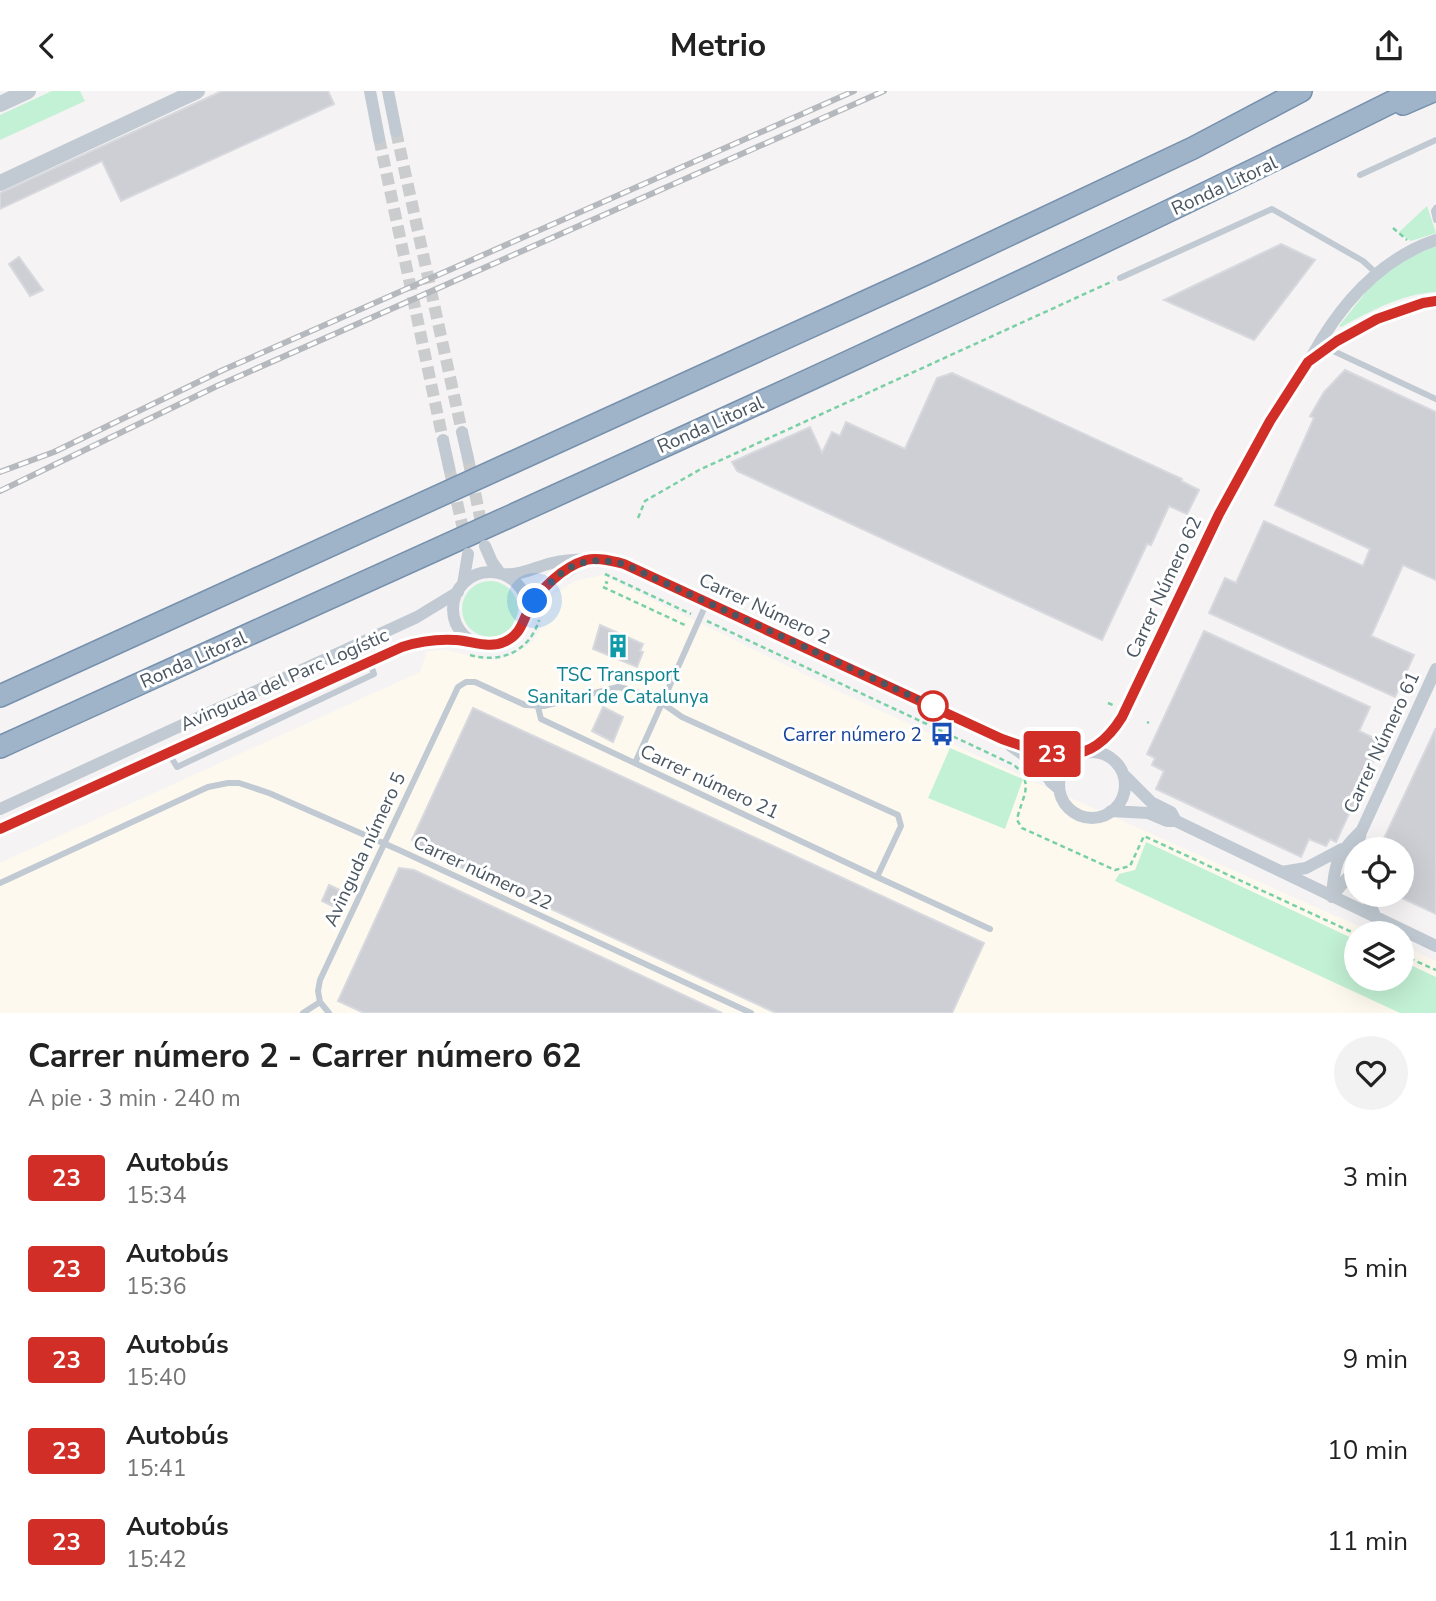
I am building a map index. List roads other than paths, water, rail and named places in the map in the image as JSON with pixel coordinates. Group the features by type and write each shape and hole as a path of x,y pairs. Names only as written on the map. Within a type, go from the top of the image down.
{"highway":[{"path":"0,696 928,273 1193,148 1301,91"},
{"name":"Ronda Litoral","path":"0,747 926,326 1314,142 1414,91"},
{"path":"1314,142 1433,91"}],"street":[{"path":"0,104 28,91"},
{"path":"0,183 197,91"},
{"path":"370,91 379,138"},
{"path":"388,91 396,131"},
{"name":"Carrer Número 62","path":"1091,751 1114,730 1122,717 1219,514 1270,421 1322,337 1376,273 1396,257 1436,240"},
{"name":"Carrer Número 62","path":"1308,362 1377,319 1436,301"},
{"path":"462,432 468,459"},
{"path":"443,440 449,467"},
{"path":"485,546 492,562 517,583 523,592 527,614"},
{"path":"468,554 454,603 456,620 465,635 475,642 496,645 517,635 535,601 551,582 569,568 587,560"},
{"name":"Carrer Número 2","path":"502,573 517,574 553,563 587,560 624,564 1002,739 1051,754 1076,755"},
{"path":"460,588 474,575 485,572 502,573"},
{"name":"Avinguda del Parc Logístic","path":"0,809 416,617 460,588"},
{"name":"Avinguda del Parc Logístic","path":"0,829 168,751 415,643 444,640 475,642"},
{"name":"Carrer Número 61","path":"1359,837 1436,669"},
{"name":"Carrer Número 2","path":"1002,739 1042,768 1059,789"},
{"path":"1175,821 1171,812 1151,802 1123,775 1112,758 1091,751 1076,755 1062,769 1059,789 1066,806 1079,815 1094,818 1111,811 1148,813 1167,821 1175,821 1436,946"},
{"path":"1111,811 1123,795 1123,775"},
{"path":"1282,873 1306,868 1344,852"},
{"name":"Carrer Número 61","path":"1332,897 1344,882"},
{"path":"1371,907 1376,918"}],"lane":[{"path":"1360,175 1436,140"},
{"path":"1436,208 1436,221"},
{"path":"1120,278 1272,209 1363,261 1376,273"},
{"path":"1327,348 1436,399"},
{"path":"635,763 707,602"},
{"name":"Carrer número 21","path":"454,692 466,682 475,682 525,705 538,707 541,719 990,929"},
{"path":"538,707 611,688 625,688 662,703 682,717 898,815 901,826 877,877"},
{"name":"Avinguda número 5","path":"320,1002 320,980 454,692"},
{"name":"Carrer número 22","path":"0,883 216,784 239,783 269,793 384,844 751,1013"},
{"path":"303,1013 320,1002 329,1013"}],"tunnel":[{"path":"396,131 462,432"},
{"path":"379,138 443,440"},
{"path":"468,458 483,532"},
{"path":"449,467 466,542"}],"railway":[{"path":"0,472 54,452 223,370 854,91"},
{"path":"0,491 217,386 884,91"}],"place":[{"name":"TSC Transport Sanitari de Catalunya","path":"618,646"},
{"name":"Carrer número 2","path":"942,734"}]}
